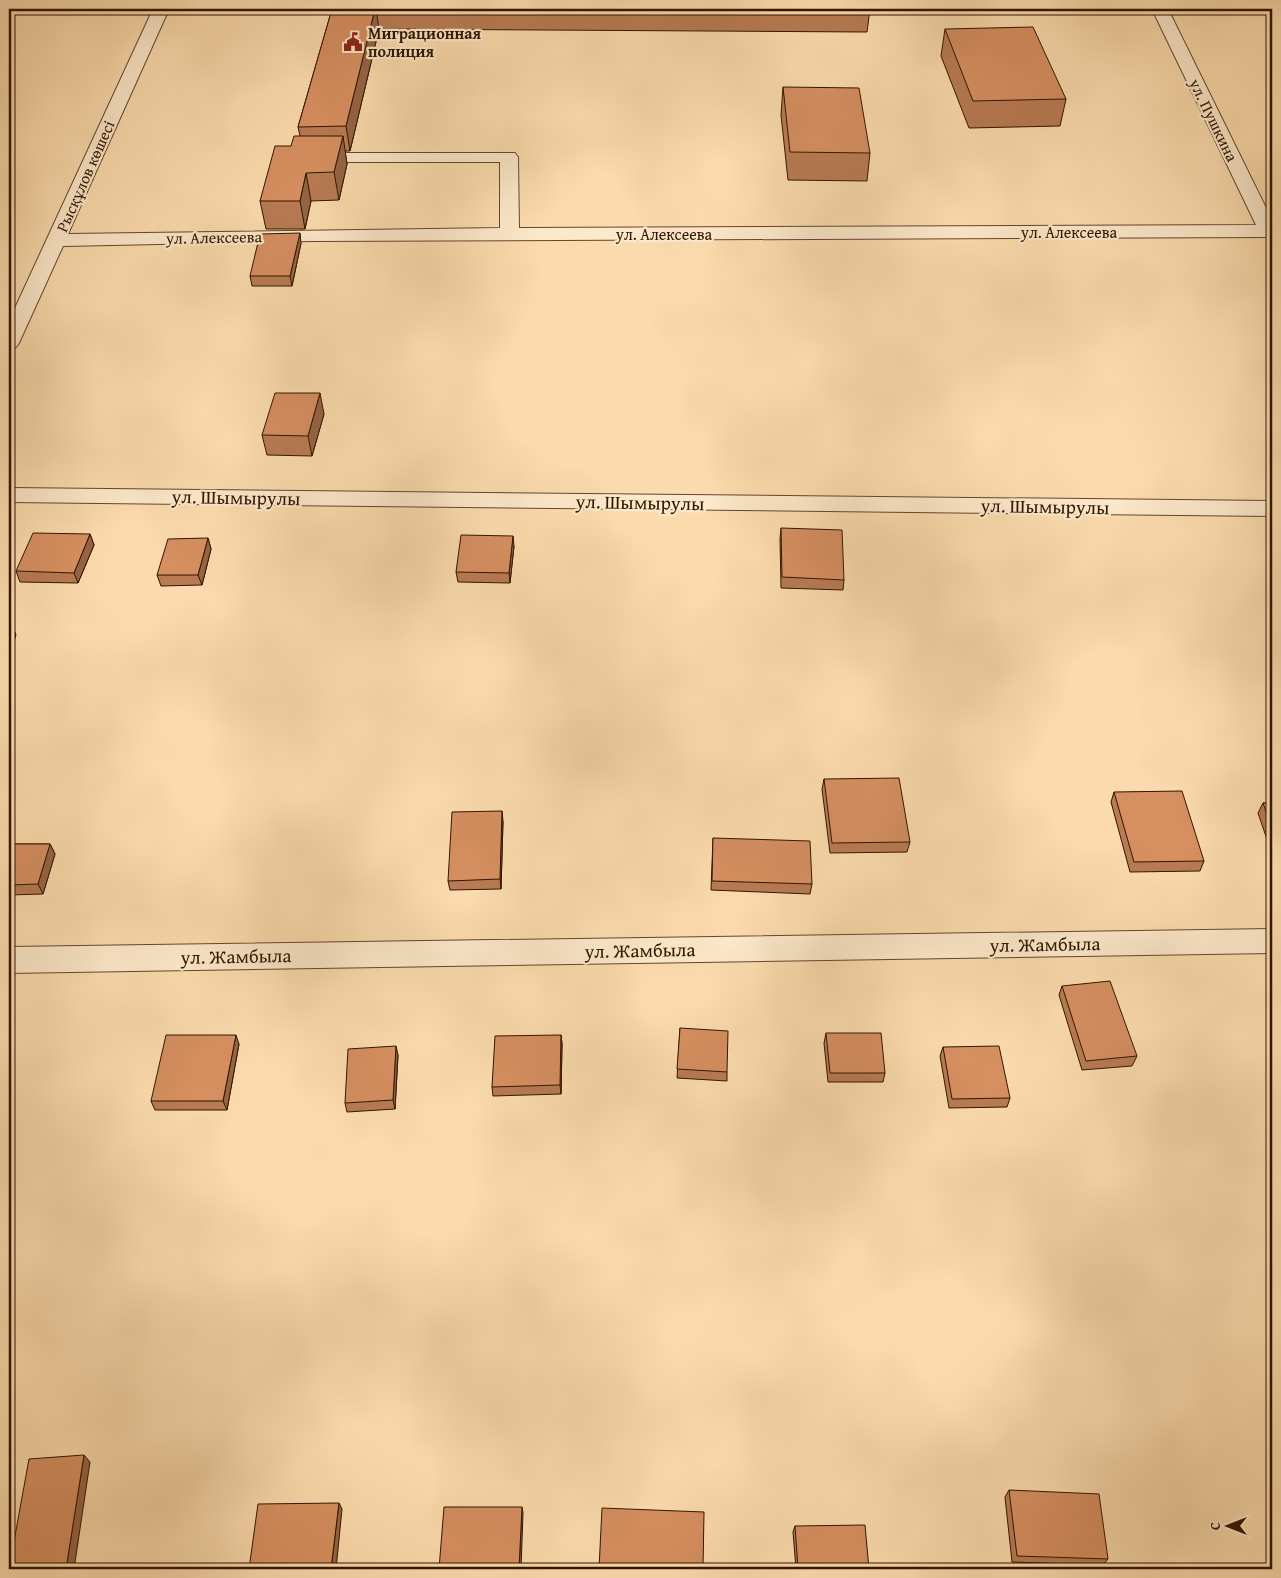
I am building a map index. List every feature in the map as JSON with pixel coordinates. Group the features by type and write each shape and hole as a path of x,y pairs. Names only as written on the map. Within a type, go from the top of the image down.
{"street":[{"name":"Рысқұлов көшесі","path":"9,343 161,9"},
{"name":"ул. Пушкина","path":"1160,9 1270,231"},
{"path":"306,158 508,157 510,234"},
{"name":"ул. Алексеева","path":"56,240 510,234 1270,231"},
{"name":"ул. Шымырулы","path":"9,495 1272,509"},
{"name":"ул. Жамбыла","path":"9,960 1272,941"}],"building":[{"path":"332,9 375,9 346,126 298,127"},
{"path":"1033,27 1066,99 973,101 945,29"},
{"path":"783,87 859,88 870,153 790,152"},
{"path":"294,136 343,136 334,172 306,173 300,201 260,201 275,146 291,146"},
{"path":"300,233 290,276 250,276 260,234"},
{"path":"275,393 320,393 308,436 262,435"},
{"path":"781,528 842,530 844,580 782,577"},
{"path":"33,533 90,534 74,573 16,571"},
{"path":"461,535 513,536 509,573 456,572"},
{"path":"208,538 198,575 157,575 168,539"},
{"path":"899,778 910,842 832,843 824,779"},
{"path":"1182,791 1204,861 1134,862 1114,792"},
{"path":"1263,803 1272,803 1272,829"},
{"path":"502,811 500,879 448,881 452,812"},
{"path":"713,838 810,841 812,884 712,881"},
{"path":"9,844 50,844 38,884 9,885"},
{"path":"1110,981 1137,1056 1086,1061 1062,986"},
{"path":"680,1028 728,1031 727,1072 677,1069"},
{"path":"826,1033 881,1033 885,1073 830,1073"},
{"path":"166,1035 236,1035 223,1101 151,1101"},
{"path":"561,1035 560,1085 492,1087 495,1036"},
{"path":"396,1046 393,1100 345,1103 348,1049"},
{"path":"999,1046 1010,1098 952,1099 943,1047"},
{"path":"84,1455 66,1569 9,1569 29,1459"},
{"path":"1009,1490 1099,1494 1108,1559 1017,1556"},
{"path":"339,1503 331,1569 249,1569 258,1504"},
{"path":"444,1507 522,1507 519,1569 439,1569"},
{"path":"602,1508 704,1512 703,1569 599,1569"},
{"path":"865,1525 869,1569 798,1569 795,1526"}],"place":[{"name":"Миграционная полиция","path":"353,42"}]}
